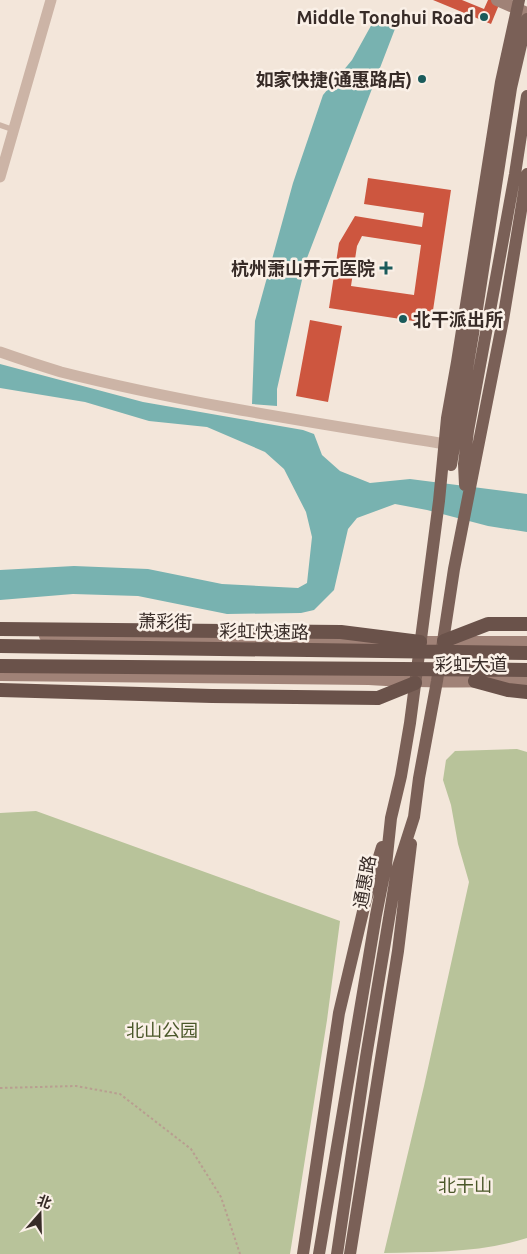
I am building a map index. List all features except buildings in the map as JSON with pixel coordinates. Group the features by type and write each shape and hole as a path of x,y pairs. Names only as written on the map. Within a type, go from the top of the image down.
{"highway":[{"path":"444,641 488,624 527,624"},
{"path":"0,629 341,632 420,642"},
{"name":"彩虹快速路","path":"0,646 527,653"},
{"name":"彩虹快速路","path":"0,666 527,670"},
{"path":"475,681 508,690 527,692"},
{"path":"0,690 378,698 415,682"}],"main road":[{"path":"439,501 447,418 501,82 521,7 497,0"},
{"path":"439,501 450,466 512,88 527,19"},
{"path":"466,505 465,456 527,96"},
{"path":"466,505 503,320 527,174"},
{"name":"通惠路","path":"319,1254 386,865 391,818 401,776 439,501"},
{"name":"通惠路","path":"337,1254 397,870 414,817 466,505"},
{"name":"萧彩街","path":"0,635 420,642"},
{"name":"彩虹大道","path":"420,642 527,642"},
{"path":"0,675 369,679 415,682"},
{"name":"彩虹大道","path":"415,682 527,681"},
{"path":"350,1254 398,951 414,817"},
{"path":"303,1254 339,1013 365,903 391,818"}],"street":[{"path":"0,177 51,0"},
{"path":"0,352 60,371 153,393 250,412 445,444"}],"lane":[{"path":"0,125 14,130"}],"path":[{"path":"0,1088 76,1086 120,1094 191,1149 221,1197 240,1254"}],"green space":[{"name":"北干山","path":"517,749 527,752 527,1238 492,1247 474,1249 384,1253 424,1086 469,882 458,844 451,805 443,780 446,760 455,751"},
{"name":"北山公园","path":"36,811 340,921 327,1020 290,1254 0,1254 0,813"}],"water":[{"path":"378,13 398,21 307,258 277,389 277,406 252,404 255,321 293,183 323,95 352,60"},
{"path":"0,364 143,402 303,430 314,434 322,455 340,471 370,483 410,479 527,494 527,532 488,526 427,510 395,504 357,518 348,529 334,590 314,610 301,613 227,614 138,596 73,594 0,600 0,570 74,566 148,569 222,584 298,588 307,583 312,537 306,512 284,469 265,452 207,427 149,421 85,402 0,388"}],"place":[{"name":"Middle Tonghui Road","path":"484,17"},
{"name":"如家快捷(通惠路店)","path":"422,79"},
{"name":"杭州萧山开元医院","path":"386,268"},
{"name":"北干派出所","path":"403,319"}]}
